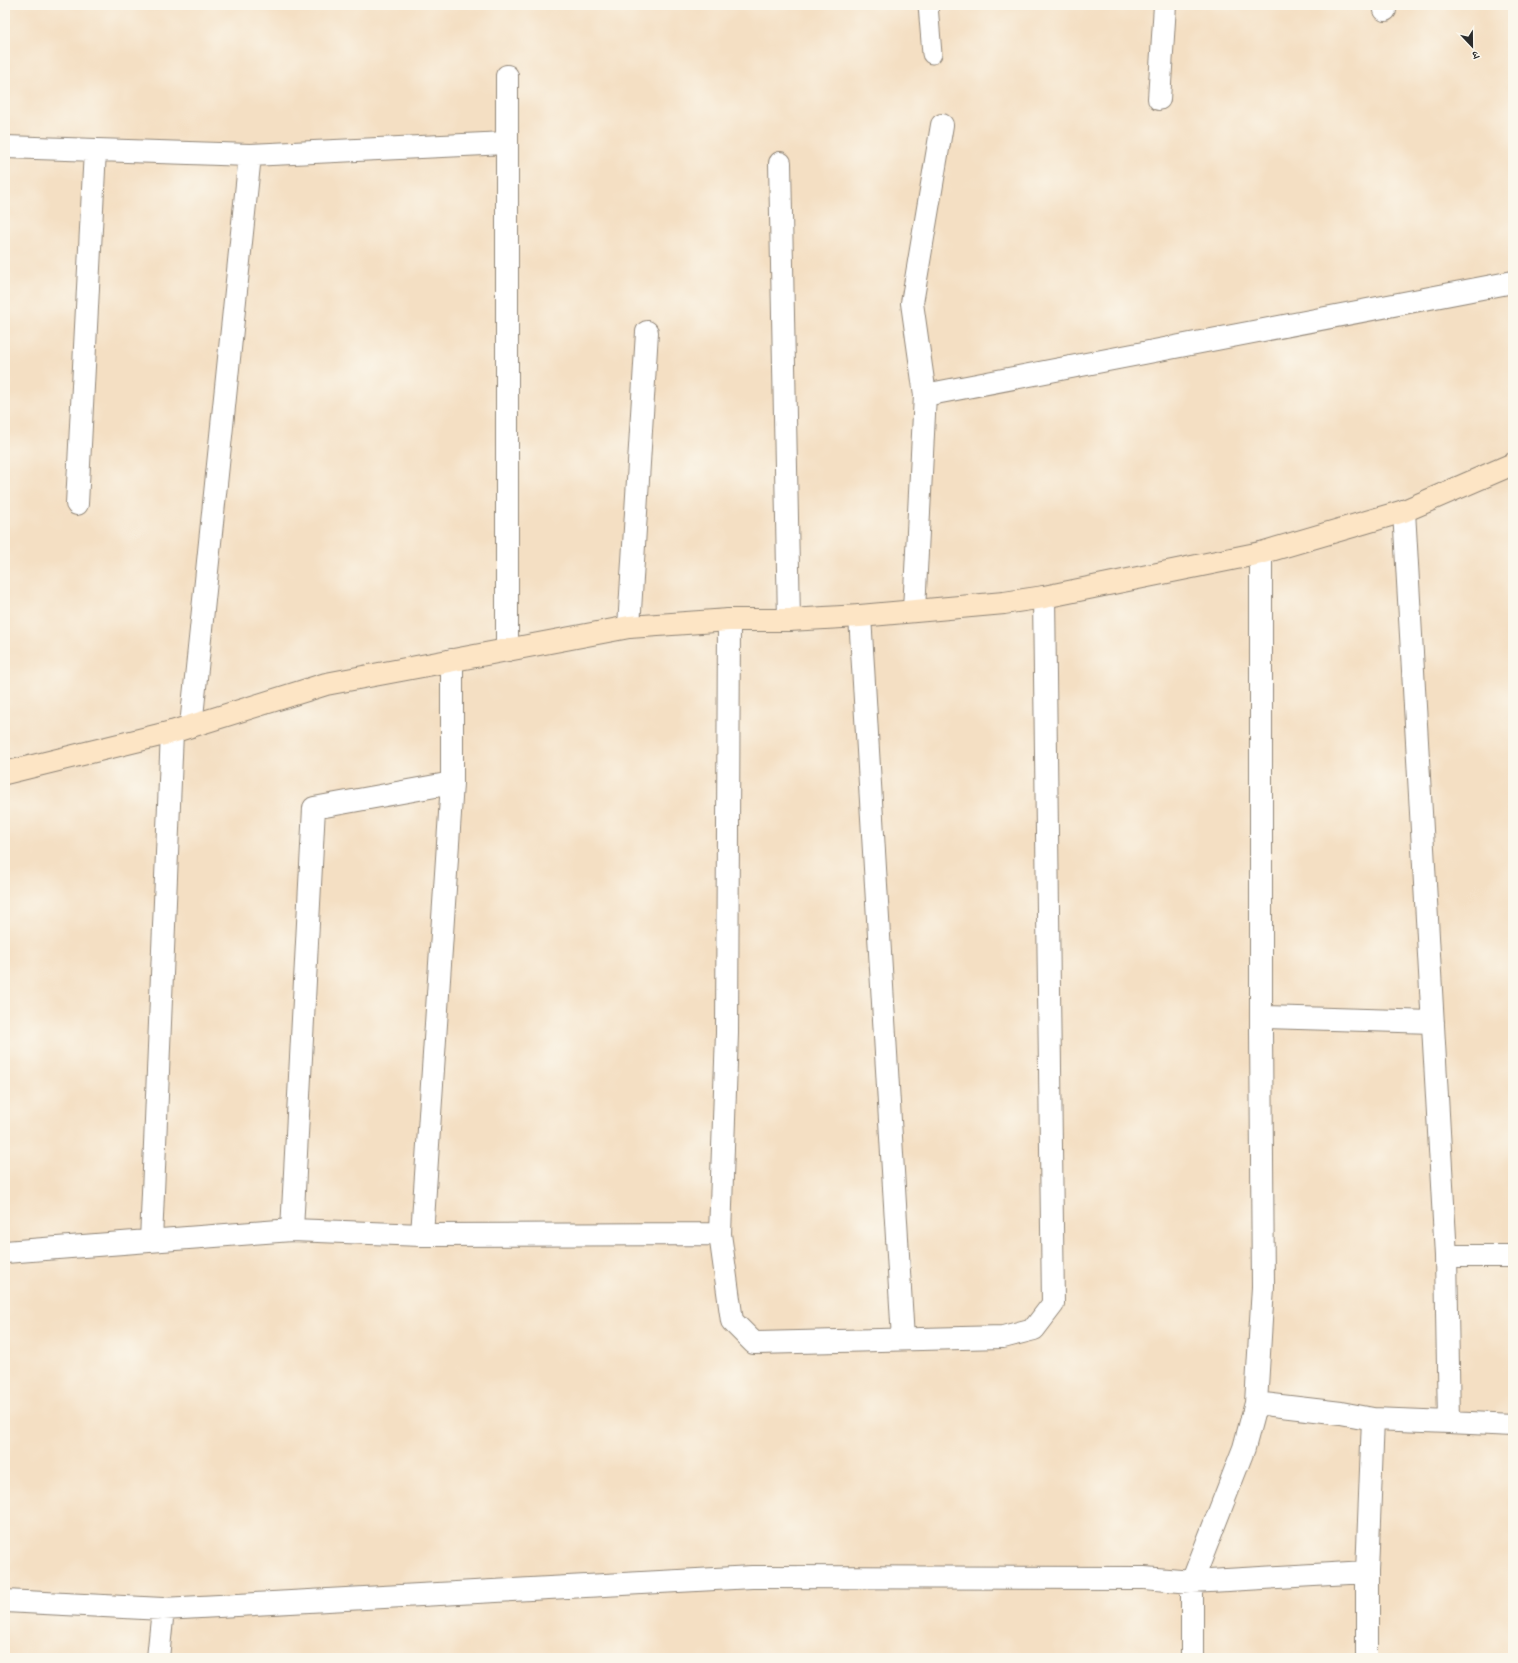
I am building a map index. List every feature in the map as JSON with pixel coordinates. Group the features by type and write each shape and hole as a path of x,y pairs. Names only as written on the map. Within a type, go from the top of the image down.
{"street":[{"path":"1159,99 1165,5"},
{"path":"506,650 507,76"},
{"path":"914,610 925,395 912,303 942,125"},
{"path":"5,147 250,155 506,143"},
{"path":"77,504 95,150"},
{"path":"151,1240 182,729 250,155"},
{"path":"780,163 789,620"},
{"path":"925,395 1513,282"},
{"path":"629,627 647,332"},
{"path":"5,773 182,729 326,684 629,627 729,620 789,620 860,616 1004,603 1044,597 1261,553 1404,511 1513,464"},
{"path":"1404,511 1446,1256 1449,1422"},
{"path":"1192,1658 1192,1582 1244,1448 1256,1403 1263,1287 1261,1017 1261,553"},
{"path":"729,620 727,1033 720,1234 732,1322 754,1343 1003,1337 1034,1329 1053,1304 1044,597"},
{"path":"860,616 903,1339"},
{"path":"422,1235 452,783 452,660"},
{"path":"292,1230 314,808 452,783"},
{"path":"1261,1017 1433,1022"},
{"path":"5,1252 292,1230 422,1235 720,1234"},
{"path":"1446,1256 1513,1256"},
{"path":"1256,1403 1341,1413 1373,1419 1513,1425"},
{"path":"1367,1658 1367,1572 1373,1419"},
{"path":"5,1601 162,1609 752,1578 1144,1578 1192,1582 1367,1572"},
{"path":"158,1658 162,1609"}],"lane":[{"path":"928,5 932,54"}]}
